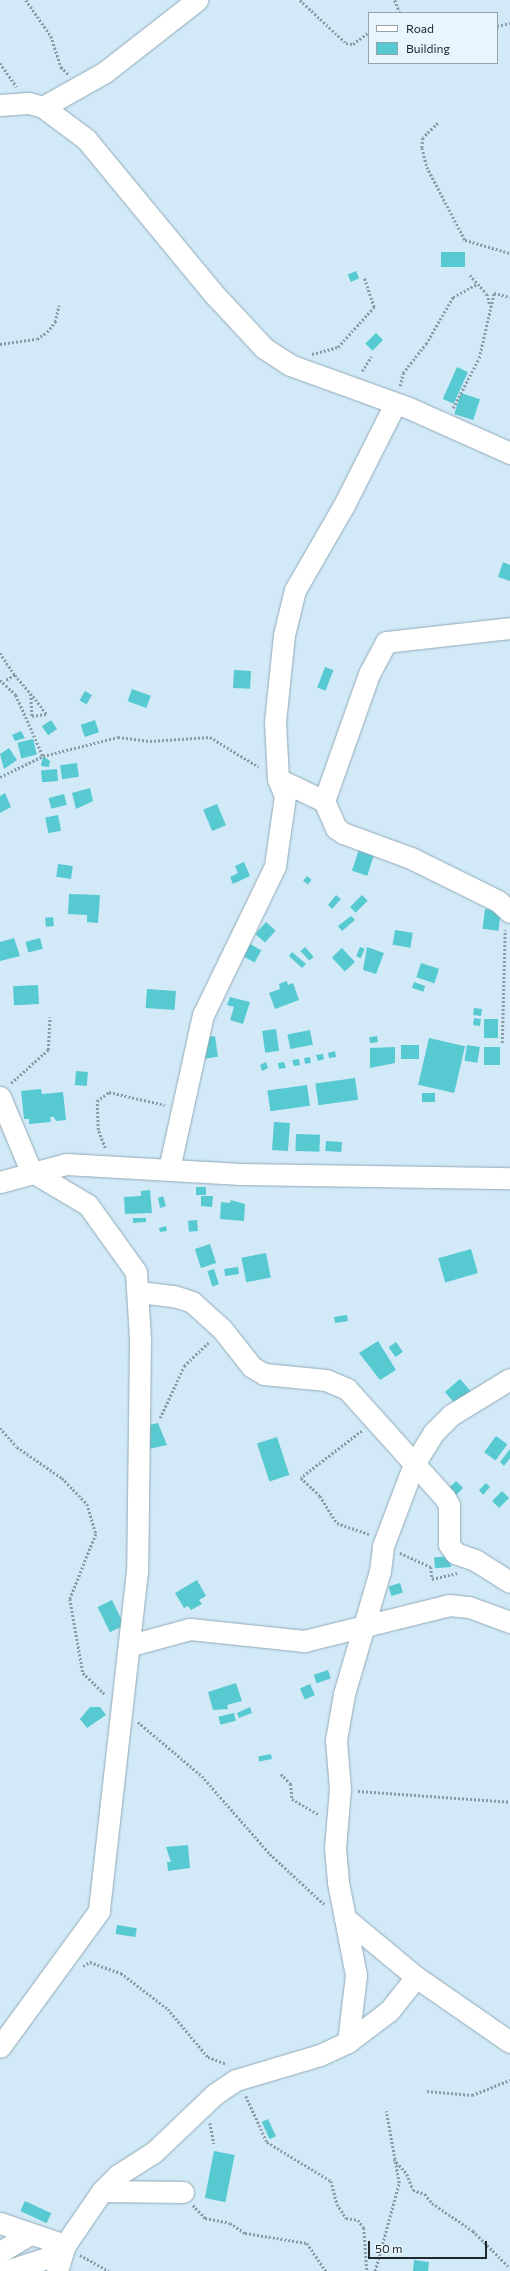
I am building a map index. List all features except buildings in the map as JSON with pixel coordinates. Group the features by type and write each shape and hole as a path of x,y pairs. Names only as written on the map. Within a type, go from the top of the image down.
{"street":[{"path":"0,105 36,105 79,88 152,39 190,3"},
{"path":"36,105 86,139 212,292 264,348 290,365 396,404 438,424 510,453"},
{"path":"168,1169 180,1108 203,1015 275,866 285,803 278,779 275,722 284,635 295,590 343,507 396,404"},
{"path":"324,801 368,674 386,642 510,628"},
{"path":"278,779 324,801 336,828 342,833 410,858 508,909"},
{"path":"0,2047 98,1911 121,1708 131,1645 137,1571 139,1292 136,1272 97,1215 70,1191 31,1171 3,1102"},
{"path":"0,1182 31,1171 66,1164 241,1174 510,1178"},
{"path":"139,1292 174,1296 192,1302 222,1329 252,1367 264,1374 338,1383 375,1421 449,1505 447,1533 454,1553 475,1560 510,1582"},
{"path":"348,2042 356,1975 345,1918 335,1848 340,1789 338,1723 361,1626 380,1571 383,1546 414,1464 433,1433 451,1415 510,1379"},
{"path":"131,1645 190,1630 289,1642 448,1605 469,1607 510,1622"},
{"path":"345,1918 416,1977 510,2042"},
{"path":"6,2271 61,2256 102,2191 118,2175 154,2152 215,2094 240,2079 320,2055 348,2042 389,2012 416,1977"},
{"path":"102,2191 183,2192"},
{"path":"0,2223 30,2234 61,2256"},
{"path":"0,2252 30,2234"}],"path":[{"path":"26,0 51,36 61,67 79,88"},
{"path":"300,0 346,43 353,44 368,33"},
{"path":"395,0 400,12"},
{"path":"498,26 510,23"},
{"path":"0,63 36,105"},
{"path":"438,122 423,138 422,148 426,167 465,240 510,253"},
{"path":"470,275 487,294 490,308"},
{"path":"290,365 323,348 338,346 374,307 364,278"},
{"path":"396,404 403,373 426,344 453,297 477,284"},
{"path":"438,424 450,412 479,358 494,293 510,298"},
{"path":"0,344 42,336 53,328 59,305"},
{"path":"0,653 15,676 31,694 46,714 32,716 31,694"},
{"path":"0,680 5,681 15,676"},
{"path":"5,681 16,695 43,756"},
{"path":"0,777 43,756 118,737 150,741 210,737 278,779"},
{"path":"502,1043 508,909"},
{"path":"3,1102 12,1080 48,1050 50,1018"},
{"path":"112,1166 98,1130 97,1101 109,1092 180,1108"},
{"path":"160,1418 184,1366 222,1329"},
{"path":"301,1478 375,1421"},
{"path":"0,1428 18,1447 62,1478 87,1504 96,1534 70,1598 83,1673 121,1708 202,1776 310,1895 345,1918"},
{"path":"281,1774 291,1784 292,1799 308,1805 323,1817"},
{"path":"340,1789 510,1802"},
{"path":"77,1969 90,1962 120,1973 168,2009 208,2057 233,2066 257,2114 267,2142 331,2182 337,2204 346,2218 358,2220 364,2228 367,2271"},
{"path":"427,2091 472,2096 510,2080"},
{"path":"375,2271 399,2183 386,2111"},
{"path":"394,2159 407,2174 413,2190 425,2194 432,2203 473,2231 510,2268"},
{"path":"183,2192 205,2218 230,2223 245,2233 307,2243 326,2271"},
{"path":"61,2256 109,2271"}]}
